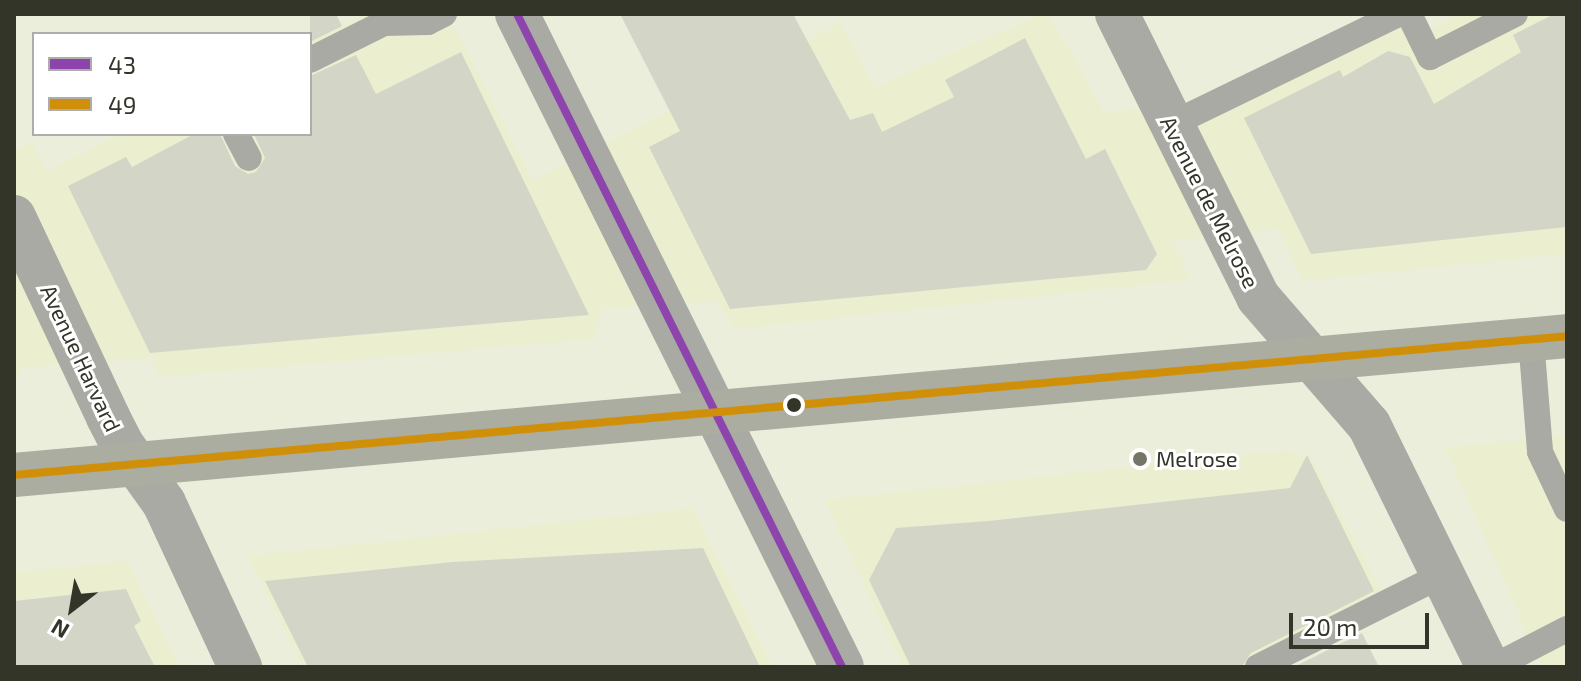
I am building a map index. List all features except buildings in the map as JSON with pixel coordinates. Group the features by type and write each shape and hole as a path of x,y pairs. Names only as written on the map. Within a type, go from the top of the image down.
{"main road":[{"path":"14,475 1549,338"}],"street":[{"path":"517,14 842,667"},
{"name":"Avenue de Melrose","path":"1117,14 1258,297 1369,425 1490,667"},
{"name":"Avenue Harvard","path":"14,217 108,417 164,503 240,667"}],"lane":[{"path":"312,59 384,23 428,22 444,14"},
{"path":"1172,124 1399,14"},
{"path":"1409,14 1430,57 1515,14"},
{"path":"237,136 249,158"},
{"path":"1549,338 1540,452 1567,509"},
{"path":"1258,667 1442,575"},
{"path":"1490,667 1567,629"}],"shaded area":[{"path":"365,14 447,14 533,180 840,23 875,87 1041,14 1049,14 1104,112 1215,99 1393,14 1421,33 1459,14 1567,14 1567,254 1303,281 1279,229 1173,241 1191,280 735,329 717,301 602,309 595,339 160,377 151,358 20,368 14,384 14,151 33,141 46,171 118,136 312,136 312,40"},
{"path":"1567,435 1567,667 1542,667 1445,448"},
{"path":"1286,450 1312,458 1388,605 1272,667 903,667 824,500"},
{"path":"693,508 773,667 302,667 248,556"},
{"path":"128,561 179,667 14,667 14,572"}],"transit line":[{"name":"43","path":"517,14 842,667"},
{"name":"49","path":"14,475 1567,336"}],"place":[{"name":"Melrose","path":"1140,459"}]}
